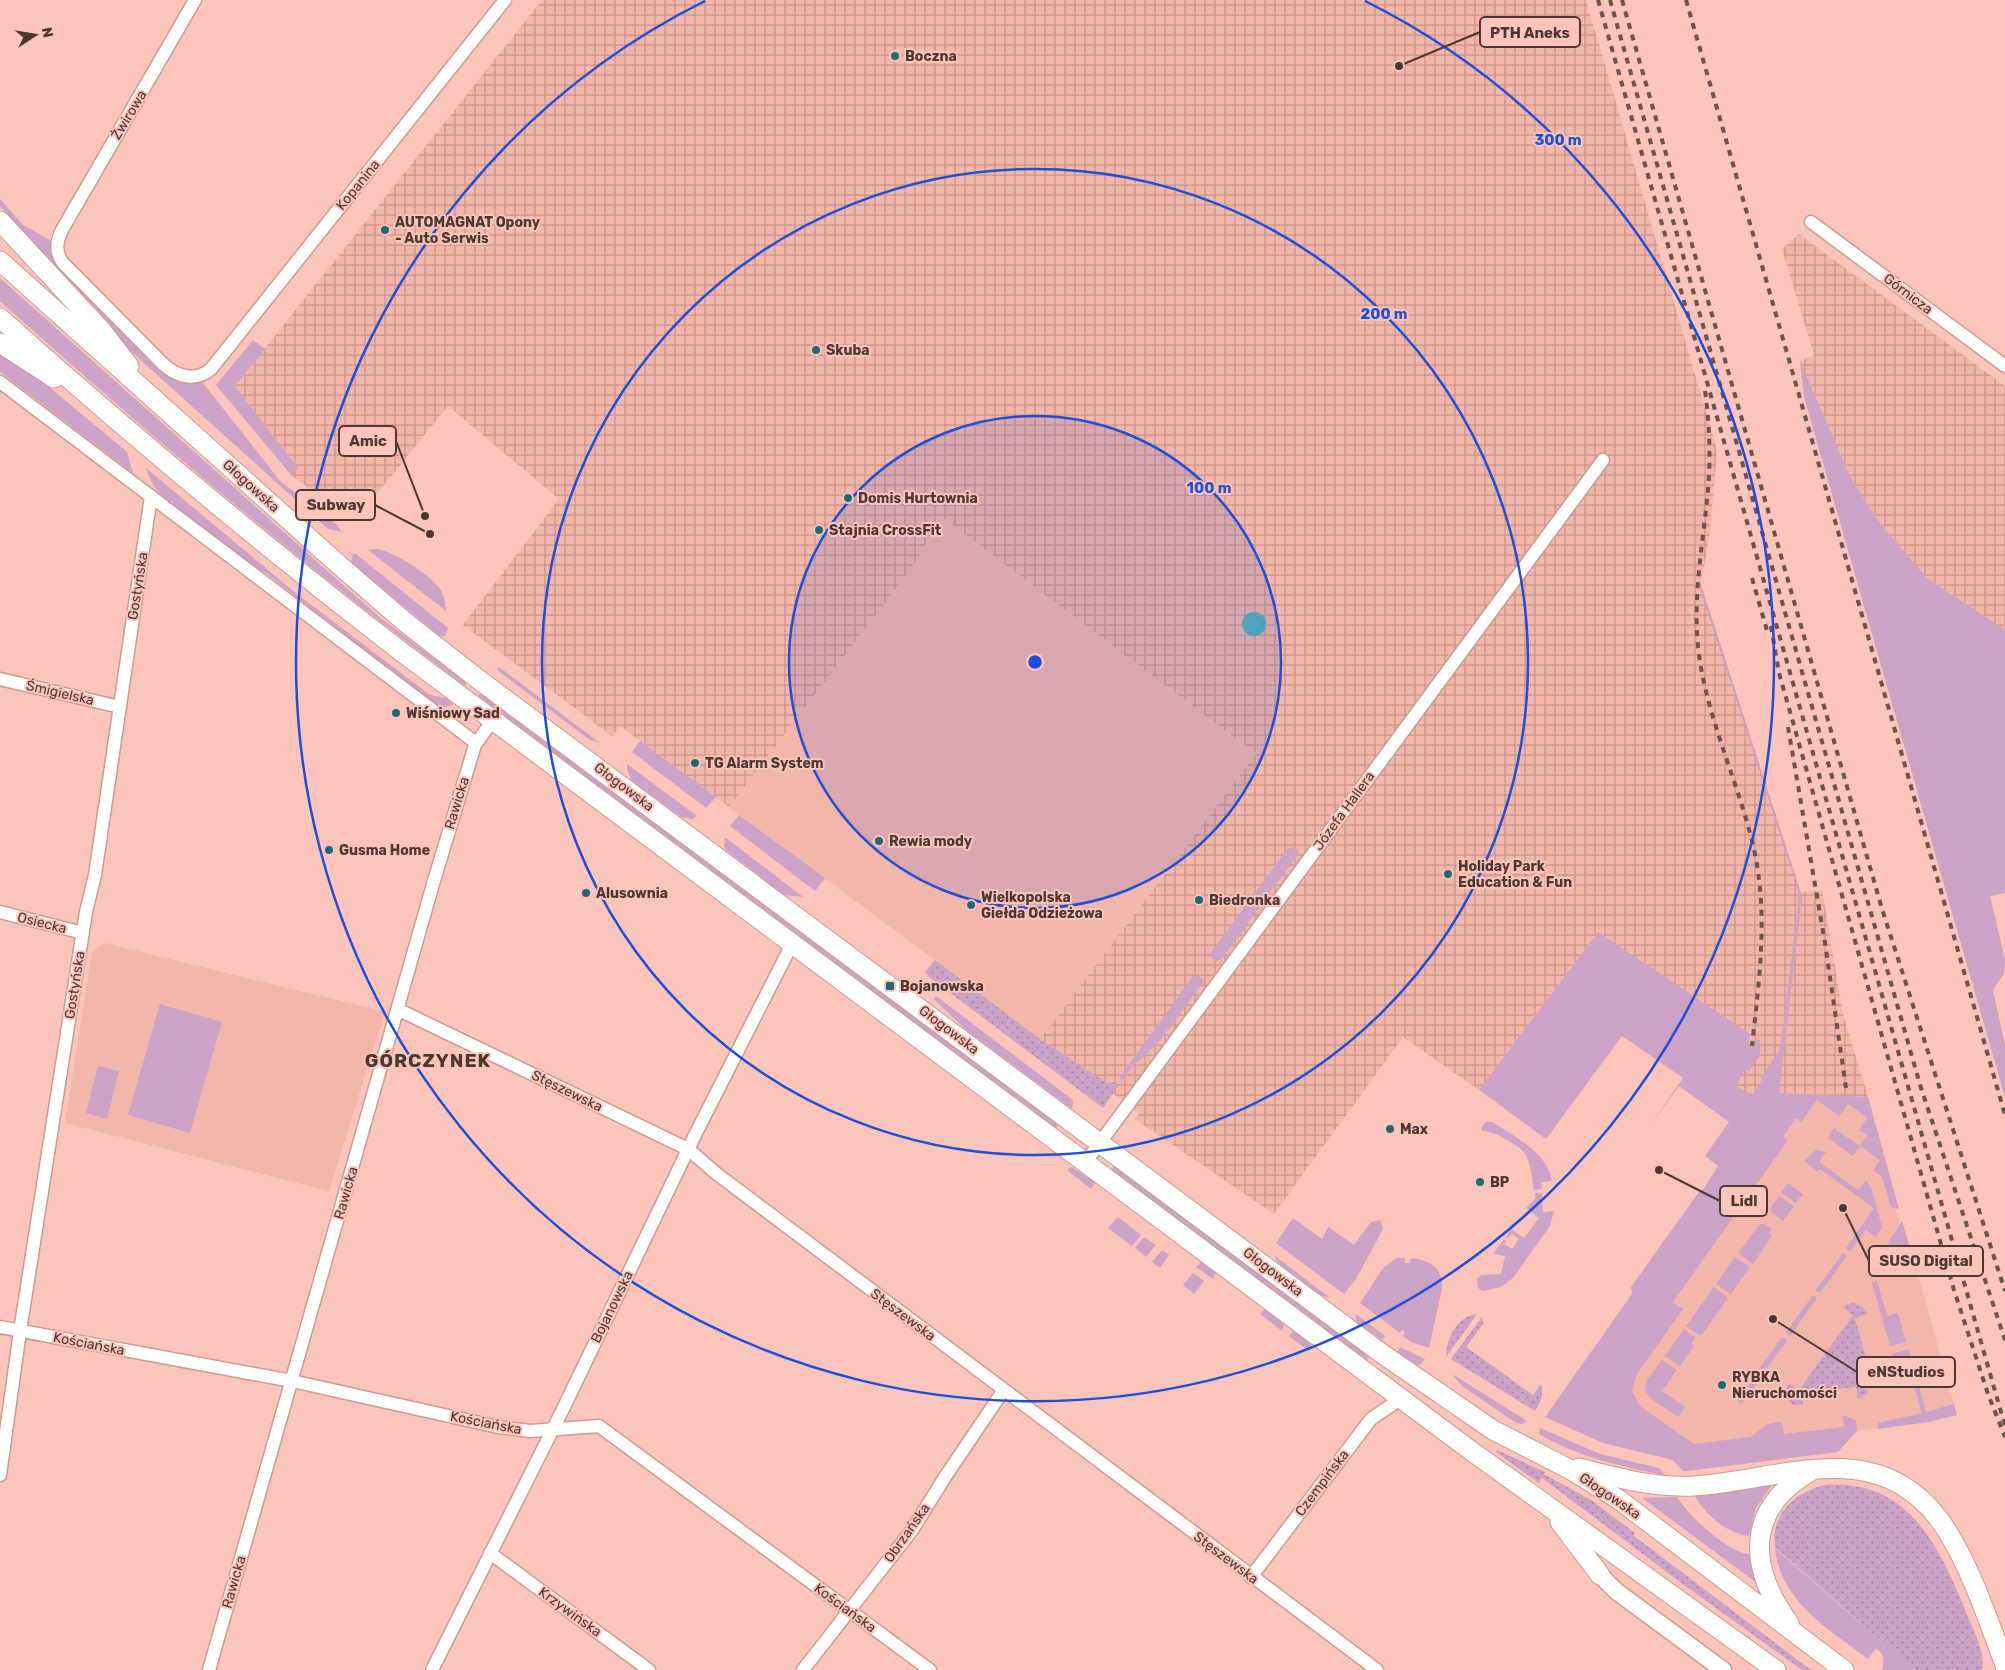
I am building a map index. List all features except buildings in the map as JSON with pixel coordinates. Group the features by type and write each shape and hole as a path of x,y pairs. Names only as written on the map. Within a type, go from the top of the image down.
{"main road":[{"path":"0,221 111,342 158,402"},
{"name":"Głogowska","path":"0,261 338,564 440,649 1442,1397 1493,1430 1545,1456 1622,1502 1844,1670"},
{"name":"Głogowska","path":"0,318 102,407 324,593 1398,1396 1776,1670"},
{"path":"0,343 102,407"},
{"path":"1545,1456 1615,1477 1664,1486 1696,1486 1816,1468 1848,1468 1882,1475 1906,1488 1927,1505 1947,1533 1964,1566 2005,1665"},
{"path":"1802,1639 1777,1606 1769,1590 1762,1568 1758,1540 1763,1520 1775,1500 1792,1484 1816,1468"},
{"path":"1549,1507 1600,1575"}],"street":[{"name":"Żwirowa","path":"195,0 62,230 57,244 63,263 163,364 176,374 189,377 203,374 211,369"},
{"name":"Kopanina","path":"211,369 505,0"},
{"name":"Górnicza","path":"1811,222 2005,366"},
{"path":"0,382 476,743"},
{"name":"Józefa Hallera","path":"1085,1162 1603,460"},
{"name":"Gostyńska","path":"0,1475 20,1331 83,933 95,875 151,496"},
{"name":"Śmigielska","path":"0,679 120,707"},
{"name":"Rawicka","path":"209,1670 399,1010 433,884 476,743 493,720"},
{"name":"Osiecka","path":"0,912 83,933"},
{"name":"Bojanowska","path":"432,1670 552,1430 688,1149 792,944"},
{"name":"Stęszewska","path":"399,1010 688,1149 717,1174 1003,1391 1377,1670"},
{"name":"Kościańska","path":"0,1327 292,1381 498,1427 530,1432 599,1426 930,1670"},
{"name":"Obrzańska","path":"803,1670 912,1530 1003,1391"},
{"name":"Czempińska","path":"1251,1576 1371,1418 1392,1404 1398,1396"},
{"name":"Krzywińska","path":"490,1553 649,1670"},
{"path":"1600,1575 1616,1591 1723,1670"}],"shaded area":[{"path":"542,0 1586,0 1717,450 1710,532 1701,584 1801,892 1822,890 1843,1014 1868,1097 1779,1094 1757,1124 1598,932 1479,1090 1403,1037 1274,1214 1135,1119 1139,1113 1040,1039 1256,754 945,519 922,549 924,551 729,807 620,726 612,736 463,625 559,499 448,406 355,521 292,476 298,468 235,386"},
{"path":"0,199 23,225 52,241 164,371 183,383 203,383 281,482 336,524 342,532 328,529 125,346 0,206"},
{"path":"1799,234 2005,386 2005,630 1927,578 1880,523 1851,478 1800,361 1814,355 1782,249"},
{"path":"0,278 342,584 382,619 467,683 465,686 405,641 228,499 56,351 0,301"},
{"path":"253,340 265,349 235,386 298,468 292,476 216,385"},
{"path":"0,352 48,386 127,452 133,473 0,372"},
{"path":"1800,361 1851,478 1880,523 1927,578 2005,630 2005,893 1990,896 2005,960 2004,973 1993,990 2005,1045 2005,1097 1804,397"},
{"path":"146,468 293,591 430,695 446,698 453,704 440,709 263,571 173,505 172,500 170,502 155,487"},
{"path":"945,518 1256,754 1040,1039 729,807 923,551 922,549"},
{"path":"378,549 404,560 431,579 442,592 446,611 368,550"},
{"path":"353,554 356,554 448,628 445,636 439,636 351,562"},
{"path":"1699,579 1802,897 1779,1093 1868,1097 1899,1209 1891,1207 1882,1177 1873,1170 1880,1160 1860,1146 1867,1135 1859,1130 1867,1118 1848,1104 1839,1116 1817,1100 1801,1122 1796,1118 1783,1137 1788,1140 1673,1302 1683,1309 1637,1374 1632,1391 1641,1407 1694,1444 1751,1437 1767,1424 1782,1422 1784,1434 1844,1427 1843,1415 1856,1420 1857,1431 1838,1452 1683,1471 1673,1460 1603,1443 1545,1417 1632,1294 1631,1287 1701,1189 1703,1190 1718,1166 1705,1156 1729,1122 1679,1086 1650,1126 1683,1078 1622,1036 1546,1139 1479,1090 1598,932 1750,1034 1748,1046 1755,1047 1757,1038 1760,1041 1760,1055 1749,1071 1745,1069 1736,1086 1753,1095 1762,1079 1760,1078 1778,1053 1781,1043 1798,905 1798,890 1699,585"},
{"path":"499,667 600,743 590,740 497,670"},
{"path":"480,693 1059,1125 1056,1128 478,696"},
{"path":"640,741 716,797 706,808 632,752"},
{"path":"627,764 697,816 692,819 681,817 631,780"},
{"path":"739,815 825,878 815,891 730,826"},
{"path":"725,837 803,897 784,895 726,850 724,846"},
{"path":"1295,847 1299,853 1221,960 1214,961 1210,955 1212,951 1288,848"},
{"path":"105,943 385,1012 329,1191 65,1123 92,952"},
{"path":"935,960 1040,1039 1107,1083 1116,1082 1118,1086 1103,1108 929,977 925,972"},
{"path":"1193,976 1199,976 1204,981 1159,1042 1132,1067 1121,1082 1120,1077"},
{"path":"936,996 1073,1100 1072,1109 966,1030 934,999"},
{"path":"160,1004 222,1022 190,1133 128,1115"},
{"path":"98,1066 119,1071 107,1119 86,1113"},
{"path":"1779,1094 1865,1097 1913,1272 1917,1271 1957,1415 1929,1422 1672,1453 1586,1436"},
{"path":"1486,1122 1493,1122 1537,1154 1549,1171 1552,1181 1541,1182 1542,1189 1534,1190 1526,1155 1519,1147 1506,1139 1488,1131 1483,1131 1481,1128"},
{"path":"1834,1128 1860,1146 1853,1156 1828,1138"},
{"path":"1816,1150 1826,1152 1819,1162 1858,1190 1866,1181 1871,1187 1882,1227 1876,1237 1866,1230 1850,1251 1846,1248 1874,1208 1820,1169 1818,1172 1804,1161"},
{"path":"1114,1166 1369,1357 1367,1360 1112,1170"},
{"path":"1071,1167 1095,1183 1091,1189 1067,1170"},
{"path":"1788,1183 1803,1194 1796,1203 1781,1192"},
{"path":"1535,1193 1542,1193 1543,1212 1554,1211 1550,1226 1513,1278 1501,1287 1483,1291 1478,1288 1477,1278 1481,1275 1501,1274 1505,1256 1493,1254 1504,1239 1506,1241 1504,1244 1512,1249 1519,1239 1512,1234 1508,1238 1506,1237 1511,1229 1524,1238 1539,1218 1526,1208 1535,1199"},
{"path":"1779,1196 1794,1206 1783,1221 1771,1212 1771,1207"},
{"path":"1118,1217 1141,1235 1132,1246 1108,1228"},
{"path":"1293,1218 1322,1239 1328,1227 1354,1245 1371,1222 1380,1220 1383,1229 1356,1279 1344,1294 1276,1243"},
{"path":"1902,1221 1917,1271 1897,1277 1888,1243"},
{"path":"1760,1224 1765,1224 1772,1229 1769,1234 1772,1236 1753,1264 1738,1253"},
{"path":"1144,1237 1156,1245 1146,1257 1135,1248"},
{"path":"1162,1250 1169,1255 1160,1268 1152,1262"},
{"path":"1843,1253 1847,1256 1820,1293 1816,1290"},
{"path":"1274,1255 1330,1298 1320,1295 1278,1263"},
{"path":"1881,1255 1886,1273 1871,1278 1873,1265"},
{"path":"1735,1257 1750,1267 1731,1294 1716,1284"},
{"path":"1397,1258 1405,1258 1405,1263 1410,1263 1411,1258 1424,1261 1434,1266 1440,1275 1442,1289 1429,1348 1411,1342 1403,1336 1405,1332 1402,1330 1400,1333 1360,1303 1383,1268"},
{"path":"1201,1262 1216,1273 1213,1279 1196,1267"},
{"path":"1193,1273 1204,1281 1194,1294 1183,1285"},
{"path":"1877,1281 1887,1316 1898,1313 1906,1342 1890,1346 1872,1283"},
{"path":"1714,1287 1728,1298 1701,1336 1686,1326"},
{"path":"1813,1295 1817,1298 1790,1336 1786,1332"},
{"path":"1852,1303 1861,1306 1867,1314 1855,1318 1868,1365 1880,1362 1882,1369 1879,1377 1869,1370 1859,1385 1869,1392 1858,1399 1856,1387 1802,1393 1803,1405 1793,1405 1787,1399 1786,1391 1789,1383 1799,1390 1853,1315 1842,1307"},
{"path":"1264,1309 1284,1324 1282,1331 1260,1314"},
{"path":"1356,1314 1385,1336 1382,1340 1356,1321"},
{"path":"1477,1314 1446,1357 1448,1343 1458,1324 1464,1319"},
{"path":"1482,1317 1483,1324 1466,1347 1533,1395 1540,1385 1542,1386 1542,1398 1535,1411 1451,1359"},
{"path":"1684,1329 1695,1338 1691,1344 1694,1346 1680,1366 1665,1356"},
{"path":"1294,1331 1310,1344 1312,1348 1309,1351 1289,1336"},
{"path":"1782,1337 1787,1340 1760,1378 1755,1375"},
{"path":"1400,1347 1425,1359 1420,1365 1414,1364 1397,1352"},
{"path":"1909,1349 1926,1412 1954,1404 1957,1415 1929,1422 1878,1429 1878,1423 1922,1413 1905,1356 1894,1359 1892,1354"},
{"path":"1662,1360 1677,1370 1662,1391 1685,1407 1678,1417 1650,1398 1645,1390 1647,1380"},
{"path":"1452,1374 1527,1421 1522,1424 1516,1423 1462,1386"},
{"path":"1752,1380 1757,1383 1741,1404 1737,1401"},
{"path":"1540,1428 1600,1454 1659,1468 1665,1475 1617,1465 1569,1449 1539,1434"},
{"path":"1497,1450 1545,1472 1544,1474 1591,1500 1635,1533 1634,1536 1811,1670 1802,1670 1684,1585 1542,1478 1539,1483 1496,1452"},
{"path":"1772,1485 1756,1508 1749,1536 1733,1532 1718,1522 1705,1510 1695,1496"},
{"path":"1825,1485 1854,1486 1879,1493 1899,1505 1917,1522 1932,1541 1956,1587 1981,1648 1982,1670 1914,1670 1775,1547 1774,1535 1776,1525 1787,1507 1804,1493"},
{"path":"1677,1497 1690,1514 1709,1532 1730,1547 1749,1554 1757,1583 1642,1498"},
{"path":"1775,1548 1914,1670 1882,1670 1883,1658 1876,1648 1868,1659 1822,1625 1796,1599 1786,1583 1779,1567"}],"water":[{"path":"1254,612 1263,615 1266,624 1263,633 1254,636 1245,633 1242,624 1245,615"}],"railway":[{"path":"1598,0 2005,1426"},
{"path":"1610,0 1921,1088 2005,1340"},
{"path":"1622,0 1882,909 2005,1291"},
{"path":"1686,0 2005,1115"},
{"path":"1705,391 1709,432 1709,473 1697,592 1698,647 1708,700 1749,828 1759,878 1762,926 1752,1046"},
{"path":"1752,578 1768,634"},
{"path":"1771,626 1779,673 1954,1290 1988,1394 2005,1437"},
{"path":"1788,727 1825,943 1846,1088"}],"place":[{"name":"Boczna","path":"895,56"},
{"name":"PTH Aneks","path":"1399,66"},
{"name":"AUTOMAGNAT Opony - Auto Serwis","path":"385,230"},
{"name":"Skuba","path":"816,350"},
{"name":"Domis Hurtownia","path":"848,498"},
{"name":"Amic","path":"425,516"},
{"name":"Stajnia CrossFit","path":"819,530"},
{"name":"Subway","path":"430,534"},
{"name":"Wiśniowy Sad","path":"396,713"},
{"name":"TG Alarm System","path":"695,763"},
{"name":"Rewia mody","path":"879,841"},
{"name":"Gusma Home","path":"329,850"},
{"name":"Holiday Park Education & Fun","path":"1448,874"},
{"name":"Alusownia","path":"586,893"},
{"name":"Biedronka","path":"1199,900"},
{"name":"Wielkopolska Giełda Odzieżowa","path":"971,905"},
{"name":"Bojanowska","path":"890,986"},
{"name":"Max","path":"1390,1129"},
{"name":"Lidl","path":"1659,1170"},
{"name":"BP","path":"1480,1182"},
{"name":"SUSO Digital","path":"1843,1208"},
{"name":"eNStudios","path":"1773,1319"},
{"name":"RYBKA Nieruchomości","path":"1722,1385"}],"district":[{"name":"GÓRCZYNEK","path":"428,1060"}]}
